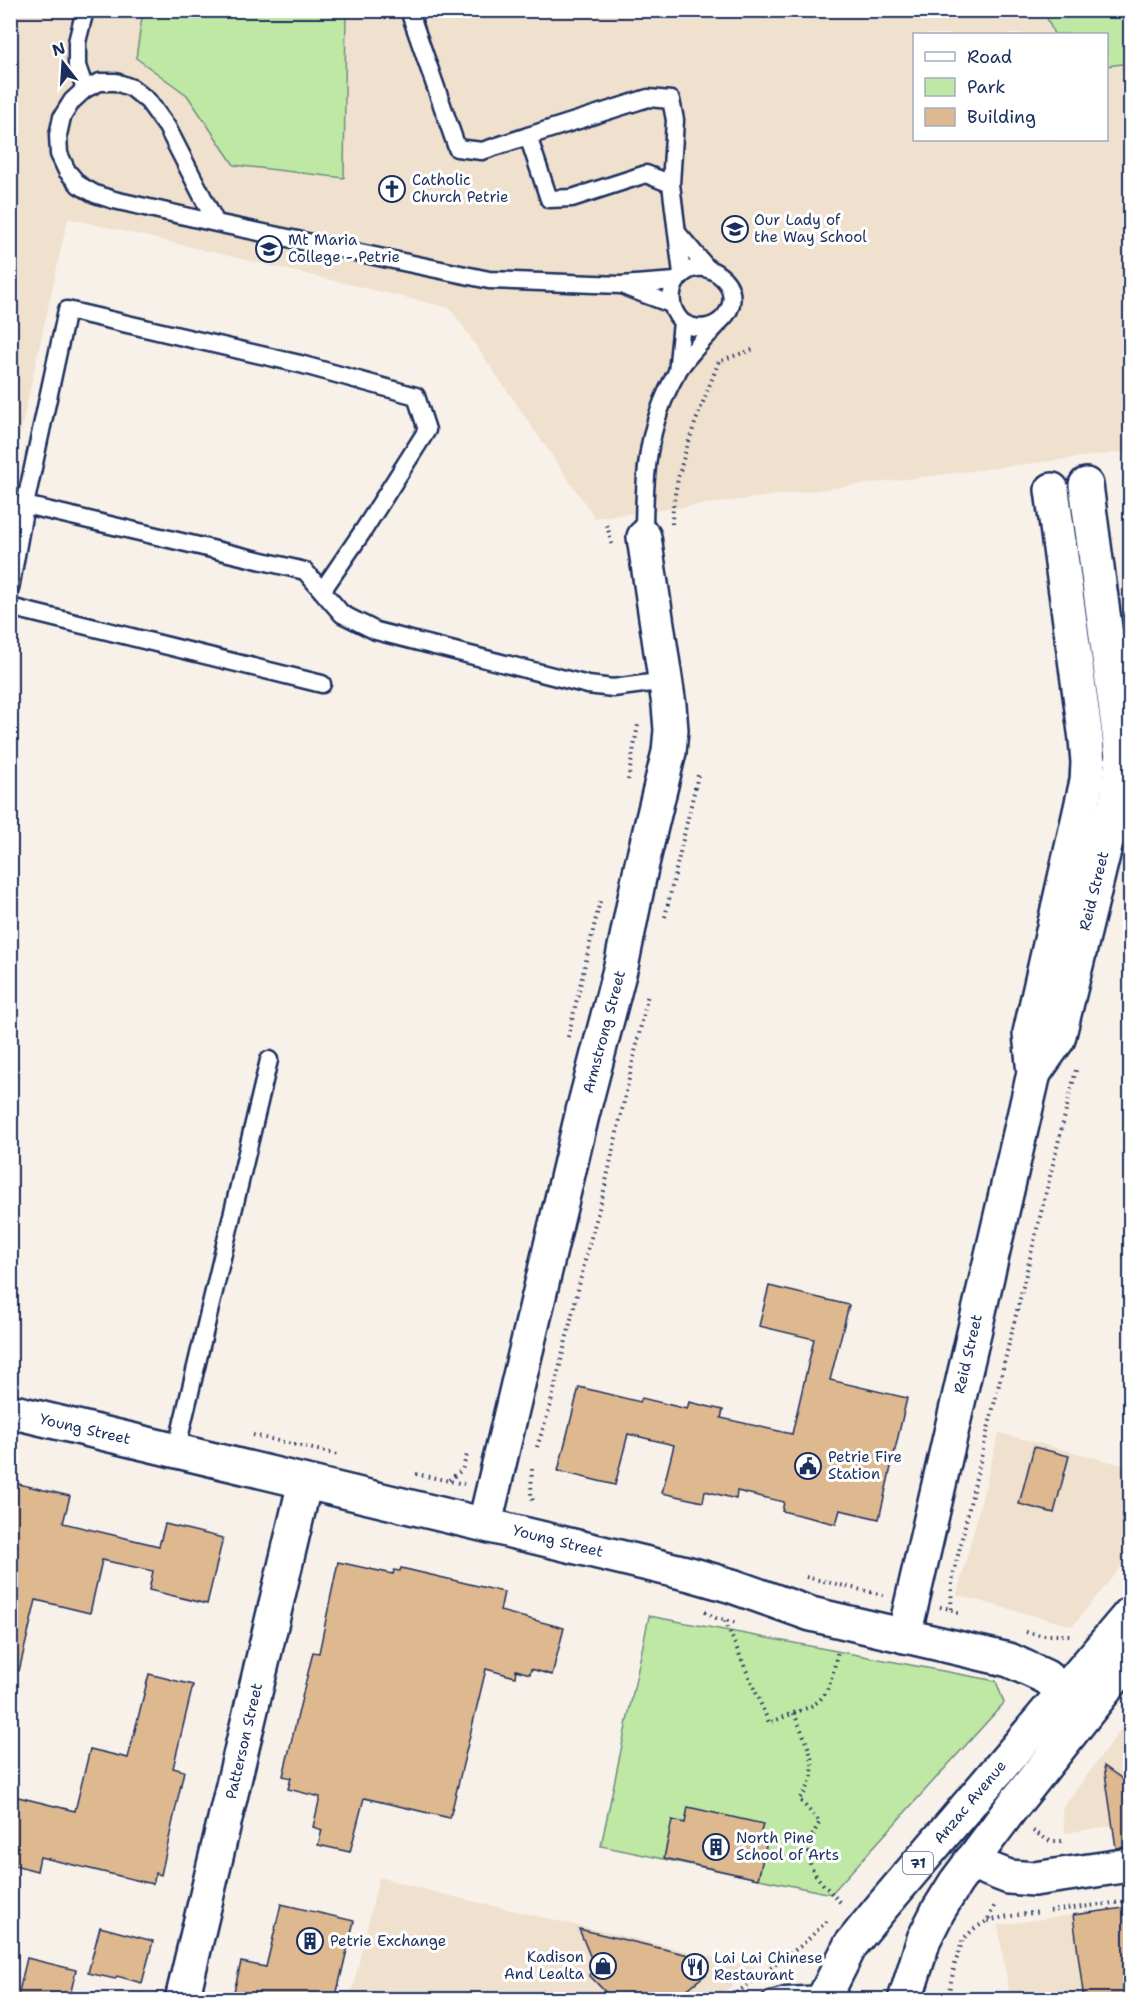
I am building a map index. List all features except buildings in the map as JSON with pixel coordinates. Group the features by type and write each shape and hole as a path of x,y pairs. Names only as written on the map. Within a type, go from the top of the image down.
{"main road":[{"name":"Reid Street","path":"1034,1073 1058,1040 1121,773 1122,756 1086,485"},
{"name":"Reid Street","path":"904,1636 1034,1073 1030,1033 1087,781 1088,762 1052,490"},
{"name":"Armstrong Street","path":"485,1523 582,1115 622,962 641,868 669,752 671,730 666,681 644,537"},
{"name":"Young Street","path":"10,1411 700,1576 802,1611 1008,1660 1046,1677 1077,1701"},
{"name":"Patterson Street","path":"182,2000 305,1482"},
{"name":"Anzac Avenue","path":"905,2000 914,1969 938,1911 1077,1701 1131,1614"},
{"name":"Anzac Avenue","path":"824,1997 850,1946 950,1825 1077,1701 1131,1658"},
{"path":"970,1862 1009,1876 1034,1879 1131,1865"}],"lane":[{"path":"85,10 77,42 77,66 85,89"},
{"path":"411,16 457,148 482,151 648,98 671,100 675,120 671,184 678,235 679,278"},
{"path":"216,223 167,127 148,101 132,88 116,82 100,82 85,89 72,101 62,117 57,135 59,154 67,171 79,185 95,194 114,200 216,223 489,280 621,285 679,278"},
{"path":"528,136 549,199 572,198 646,174 671,184"},
{"path":"644,537 644,485 653,428 677,373 725,317 732,299 726,280 708,268 678,235"},
{"path":"708,268 690,270 679,278 672,288 671,304 673,311 682,322 690,327 709,328 718,324"},
{"path":"621,285 671,304"},
{"path":"10,589 25,505 67,310 300,364 416,396 427,430 322,591"},
{"path":"677,373 682,322"},
{"path":"25,505 305,571 342,614 376,631 588,685 613,688 666,681"},
{"path":"10,607 322,684"},
{"path":"176,1451 269,1060"},
{"path":"771,2000 784,1996 824,1997"}],"path":[{"path":"607,525 614,555"},
{"path":"627,782 638,723 632,686"},
{"path":"566,1044 601,897"},
{"path":"951,1609 952,1581 1078,1062"},
{"path":"449,1480 462,1470 469,1448"},
{"path":"725,1620 769,1723 816,1703 824,1696 833,1673 839,1647"},
{"path":"794,1713 812,1756 814,1768 809,1787 799,1799 820,1822 808,1848 809,1864 816,1878 842,1904"},
{"path":"987,1921 1033,1831 1050,1841 1069,1840"},
{"path":"946,2000 963,1940 975,1928 987,1921 1131,1901"}],"shaded area":[{"name":"Our Lady of the Way School","path":"11,11 1130,11 1130,451 595,518 450,308 68,218 11,475"},
{"path":"999,1433 1130,1467 1130,1555 1073,1626 957,1595"},
{"path":"1130,1717 1130,1823 1065,1833 1062,1809"},
{"path":"379,1877 442,1894 756,1967 715,1999 350,2000"},
{"path":"1130,1907 1130,1999 1010,1999 998,1925"}],"green space":[{"path":"143,11 346,11 344,178 234,165 187,95 136,58"},
{"path":"1044,11 1130,11 1130,63 1108,66 1108,33 1054,33"},
{"path":"649,1616 996,1681 1004,1703 831,1894 601,1846"}],"place":[{"name":"Catholic Church Petrie","path":"392,189"},
{"name":"Our Lady of the Way School","path":"735,229"},
{"name":"Mt Maria College - Petrie","path":"269,249"},
{"name":"Petrie Fire Station","path":"808,1466"},
{"name":"North Pine School of Arts","path":"716,1847"},
{"name":"Petrie Exchange","path":"310,1941"},
{"name":"Kadison And Lealta","path":"603,1966"},
{"name":"Lai Lai Chinese Restaurant","path":"695,1967"}]}
